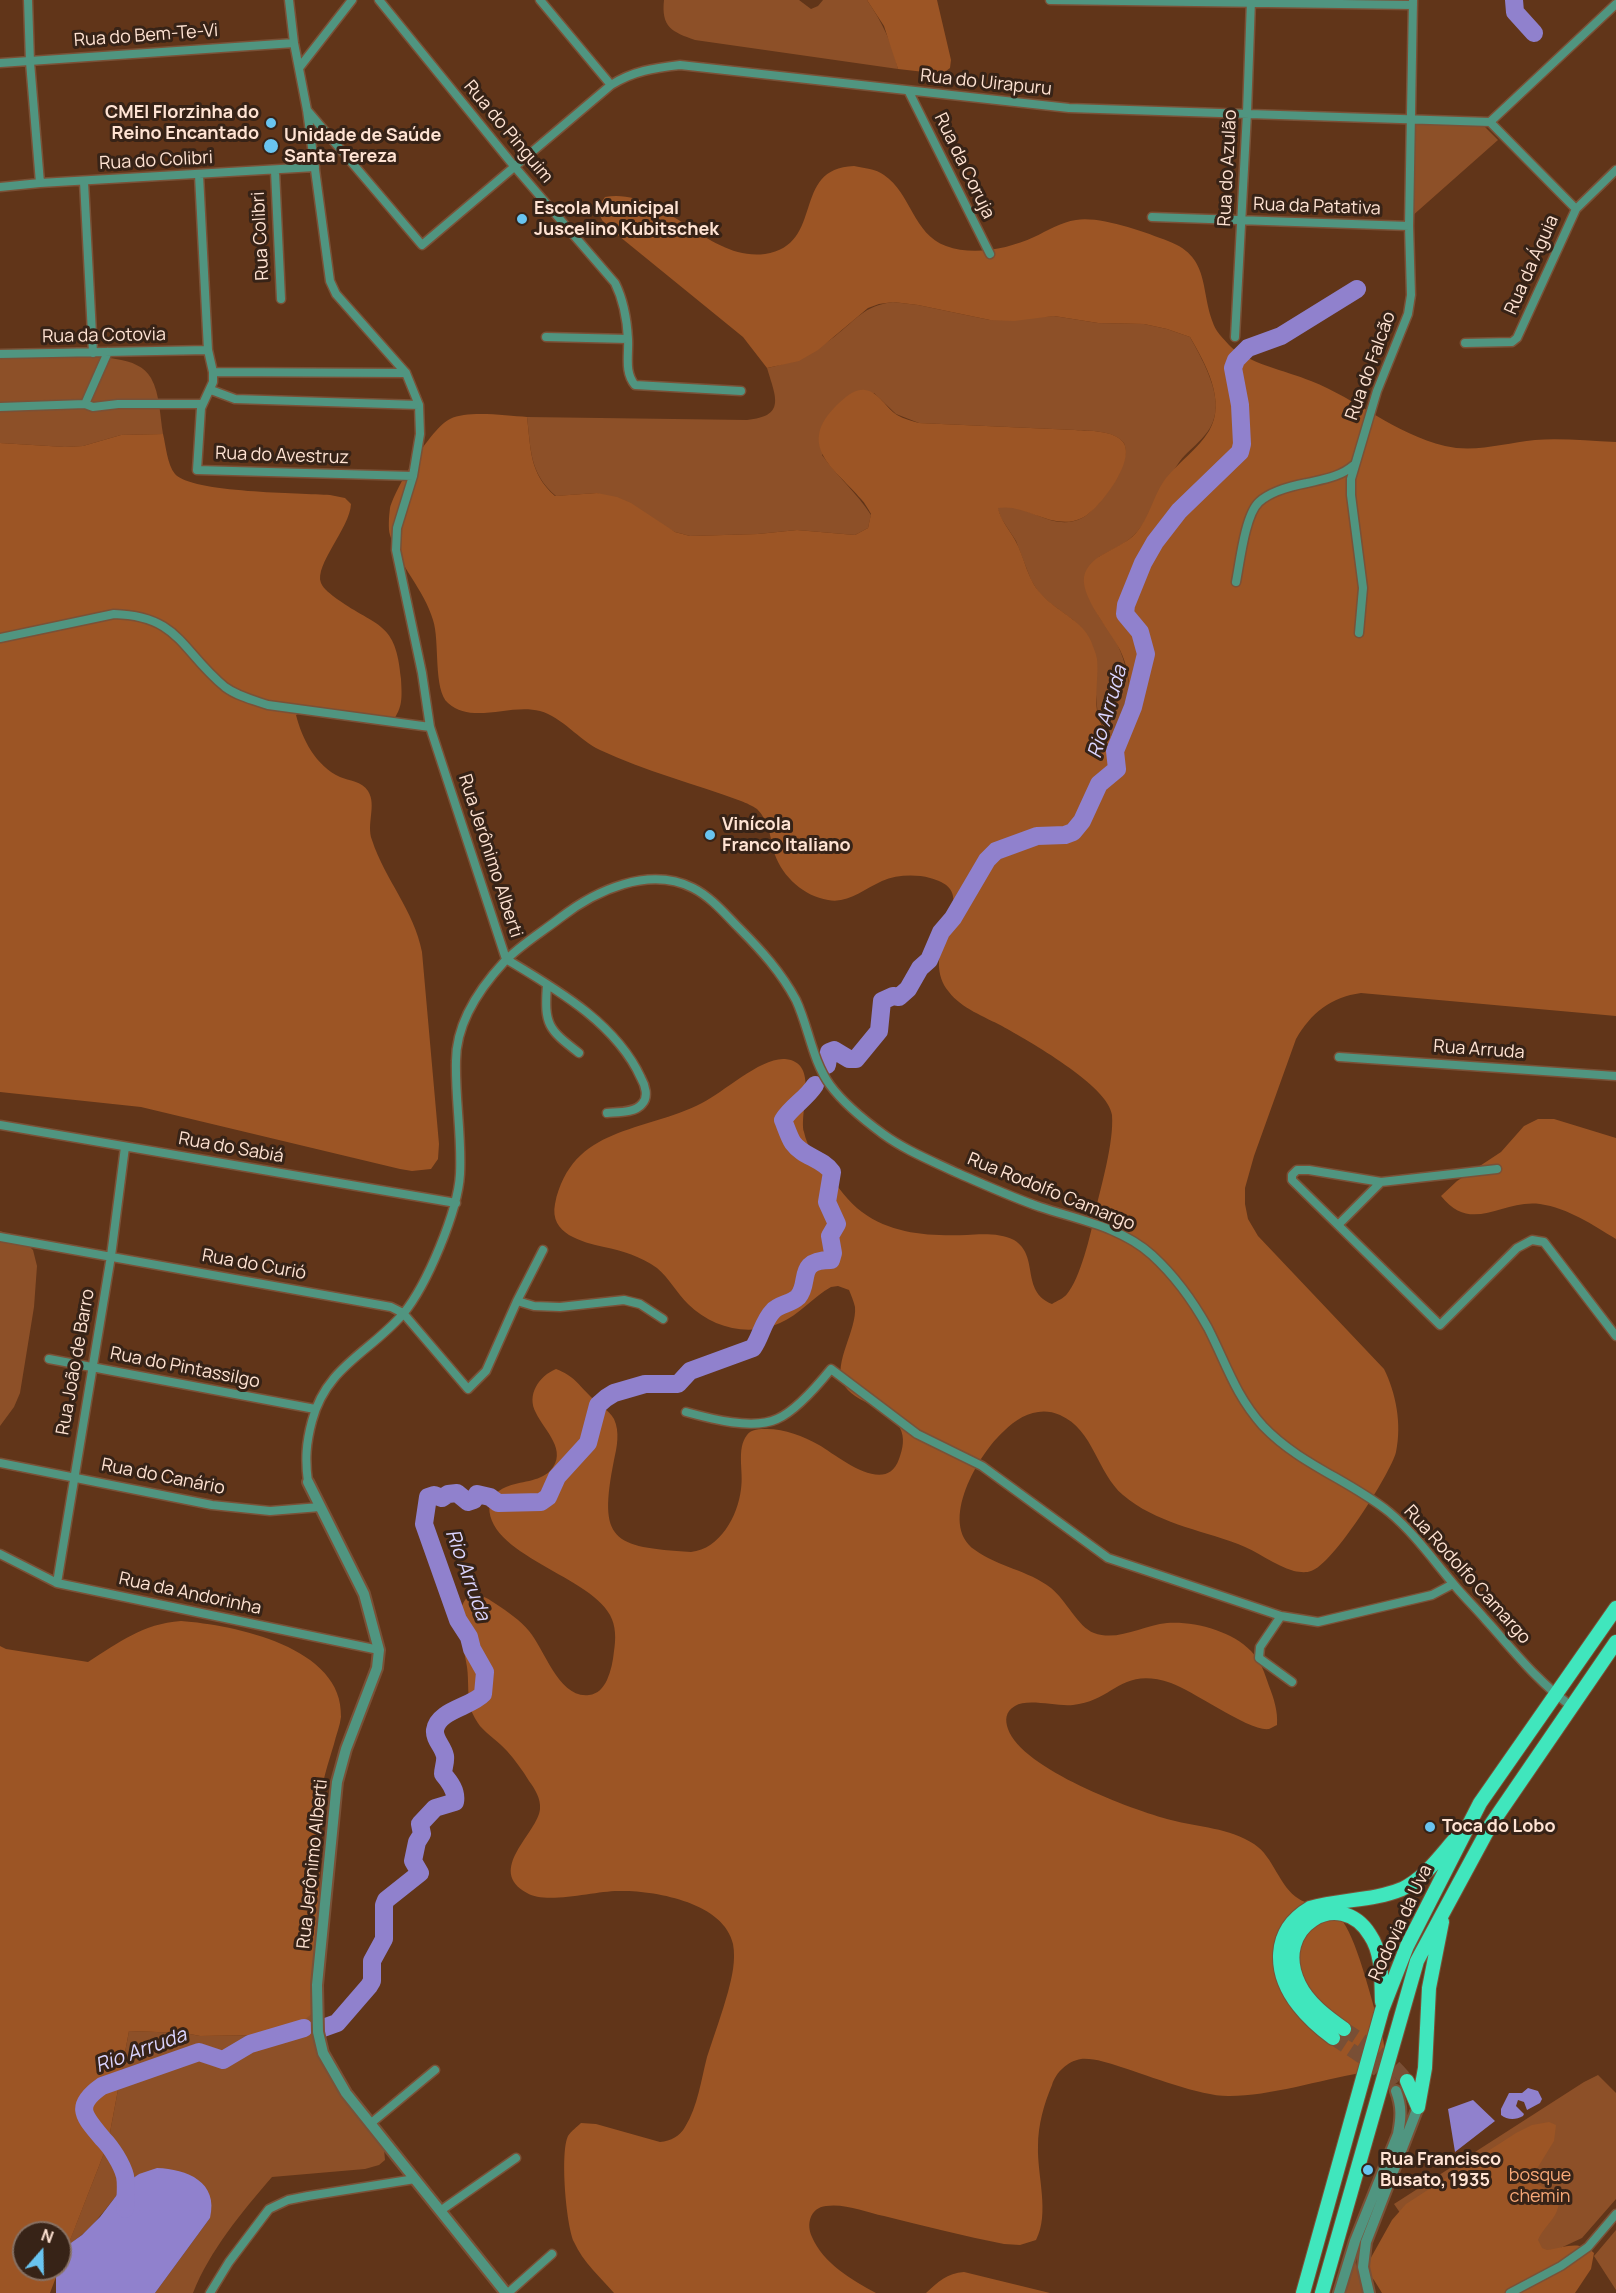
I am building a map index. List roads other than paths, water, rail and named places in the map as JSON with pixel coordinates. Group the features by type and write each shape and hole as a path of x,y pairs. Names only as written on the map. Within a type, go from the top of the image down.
{"main road":[{"name":"Rodovia da Uva","path":"1303,2293 1382,2010 1407,1946 1480,1803 1616,1608"},
{"name":"Rodovia da Uva","path":"1322,2293 1417,1961 1490,1826 1616,1642"},
{"path":"1333,2038 1315,2024 1298,2006 1286,1986 1281,1969 1280,1948 1286,1930 1300,1914 1310,1908 1382,1895 1403,1888 1429,1869 1469,1823"},
{"path":"1418,2107 1425,2068 1429,1988 1445,1910"},
{"path":"1344,2029 1326,2016 1299,1984 1292,1952 1297,1936 1307,1922 1320,1916 1336,1913 1350,1917 1370,1934 1380,1964 1382,2010"},
{"path":"1401,2086 1418,2107"}],"street":[{"path":"28,0 30,62 40,183"},
{"name":"Rua Jerônimo Alberti","path":"289,0 294,43 307,110 330,281 336,294 406,373 419,405 420,434 412,476 397,528 396,550 430,727 506,959 470,1008 457,1043 461,1159 456,1203 421,1290 404,1313 342,1369 324,1389 315,1409 306,1443 305,1464 308,1482 364,1594 380,1650 377,1668 346,1749 337,1782 316,2006 318,2032 323,2053 346,2093 507,2293"},
{"path":"299,68 352,0"},
{"name":"Rua do Pinguim","path":"379,0 514,166 615,283 622,298 628,339 629,379 635,385 741,391"},
{"path":"540,0 611,85"},
{"path":"1050,0 1413,2"},
{"name":"Rua do Azulão","path":"1235,337 1251,2"},
{"name":"Rua do Falcão","path":"1359,633 1363,588 1351,495 1354,464 1377,392 1408,314 1411,296 1409,226 1413,2"},
{"path":"1576,209 1490,122 1616,4"},
{"name":"Rua do Bem-Te-Vi","path":"0,63 294,43"},
{"name":"Rua do Uirapuru","path":"307,110 422,245 611,85 627,75 648,69 680,65 1069,108 1490,122"},
{"name":"Rua da Coruja","path":"909,92 990,255"},
{"name":"Rua do Colibri","path":"0,188 40,183 315,167"},
{"name":"Rua da Águia","path":"1465,343 1512,342 1517,338 1576,209 1616,170"},
{"name":"Rua Colibri","path":"275,171 281,299"},
{"name":"Rua do Avestruz","path":"199,175 208,350 213,372 211,390 202,404 197,470 412,476"},
{"path":"84,182 93,353"},
{"name":"Rua da Patativa","path":"1152,217 1409,226"},
{"path":"546,337 628,339"},
{"name":"Rua da Cotovia","path":"0,354 208,350"},
{"path":"85,404 108,352"},
{"path":"213,372 406,373"},
{"path":"211,390 235,399 419,405"},
{"path":"0,407 202,404"},
{"path":"1236,582 1249,521 1254,508 1260,501 1276,492 1345,472 1354,464"},
{"path":"0,638 114,614 133,614 151,619 169,629 226,687 243,697 268,705 430,727"},
{"name":"Rua Rodolfo Camargo","path":"506,959 596,894 627,884 652,879 672,880 694,888 707,897 756,944 784,979 798,1005 818,1064 827,1082 843,1101 882,1134 914,1153 1034,1205 1102,1226 1124,1236 1149,1252 1179,1282 1207,1327 1239,1395 1265,1427 1297,1456 1387,1510 1411,1532 1453,1584 1539,1681 1571,1706"},
{"path":"506,959 547,985 604,1028 626,1051 637,1069 646,1095 642,1104 633,1110 607,1113"},
{"path":"547,985 549,1026 556,1035 579,1053"},
{"name":"Rua Arruda","path":"1339,1057 1616,1076"},
{"name":"Rua do Sabiá","path":"0,1125 456,1203"},
{"name":"Rua João de Barro","path":"57,1583 111,1256 124,1147"},
{"path":"1497,1168 1381,1182 1310,1170 1297,1170 1292,1175 1292,1180 1440,1325 1517,1248 1532,1240 1544,1242 1616,1336"},
{"path":"1338,1226 1381,1182"},
{"name":"Rua do Curió","path":"0,1237 391,1307 404,1313"},
{"path":"404,1313 468,1389 486,1371 543,1250"},
{"path":"517,1301 534,1306 560,1307 624,1300 640,1304 663,1318"},
{"name":"Rua do Pintassilgo","path":"49,1359 315,1409"},
{"path":"686,1412 716,1420 748,1424 776,1420 816,1387 831,1369 917,1434 982,1466 1108,1558 1281,1616 1318,1622 1432,1595 1453,1584"},
{"name":"Rua do Canário","path":"0,1463 212,1505 270,1511 320,1507"},
{"name":"Rua da Andorinha","path":"0,1554 57,1583 380,1650"},
{"path":"1281,1616 1260,1647 1259,1658 1292,1682"},
{"path":"370,2124 435,2070"},
{"path":"1339,2293 1355,2241 1398,2134 1401,2118 1401,2086"},
{"path":"1369,2293 1363,2267 1366,2242 1418,2107"},
{"path":"440,2211 516,2158"},
{"path":"210,2293 229,2262 269,2210 288,2200 415,2179"},
{"path":"1510,2293 1562,2266 1588,2247 1616,2214"},
{"path":"507,2293 552,2254"}],"waterway":[{"name":"Rio Arruda","path":"1514,0 1515,12 1534,33"},
{"name":"Rio Arruda","path":"827,1065 829,1052 834,1050 849,1059 856,1059 879,1031 882,1001 893,996 899,997 908,989 920,968 929,960 941,932 953,918 987,860 996,851 1037,836 1065,835 1073,832 1082,821 1099,784 1117,769 1115,751 1133,707 1146,654 1140,632 1125,614 1126,605 1143,563 1155,542 1179,511 1240,452 1242,444 1240,405 1233,368 1236,360 1248,348 1281,336 1357,289"},
{"name":"Rio Arruda","path":"323,2028 337,2023 372,1981 372,1961 384,1939 386,1900 420,1873 413,1861 417,1842 422,1834 420,1824 435,1808 455,1802 454,1790 443,1774 445,1756 435,1734 437,1723 448,1713 483,1694 485,1672 472,1649 469,1637 458,1620 424,1524 428,1497 434,1495 442,1498 448,1494 457,1493 468,1502 474,1500 477,1494 490,1497 498,1503 541,1502 548,1497 557,1477 588,1443 598,1405 606,1398 614,1393 645,1384 678,1384 690,1371 753,1348 773,1311 798,1297 802,1291 808,1268 820,1261 831,1260 833,1253 830,1236 837,1224 827,1202 832,1172 828,1167 797,1148 783,1120 815,1085"},
{"name":"Rio Arruda","path":"125,2209 124,2171 113,2151 84,2112 84,2106 93,2093 102,2086 199,2052 223,2060 250,2044 304,2028"}],"tunnel":[{"path":"1344,2029 1378,2052 1407,2081"},
{"path":"1333,2038 1376,2068 1396,2091"}],"place":[{"name":"CMEI Florzinha do Reino Encantado","path":"271,123"},
{"name":"Unidade de Saúde Santa Tereza","path":"271,146"},
{"name":"Escola Municipal Juscelino Kubitschek","path":"522,219"},
{"name":"Vinícola Franco Italiano","path":"710,835"},
{"name":"Toca do Lobo","path":"1430,1827"},
{"name":"Rua Francisco Busato, 1935","path":"1368,2170"}],"park label":[{"name":"bosque chemin","path":"1540,2186"}]}
